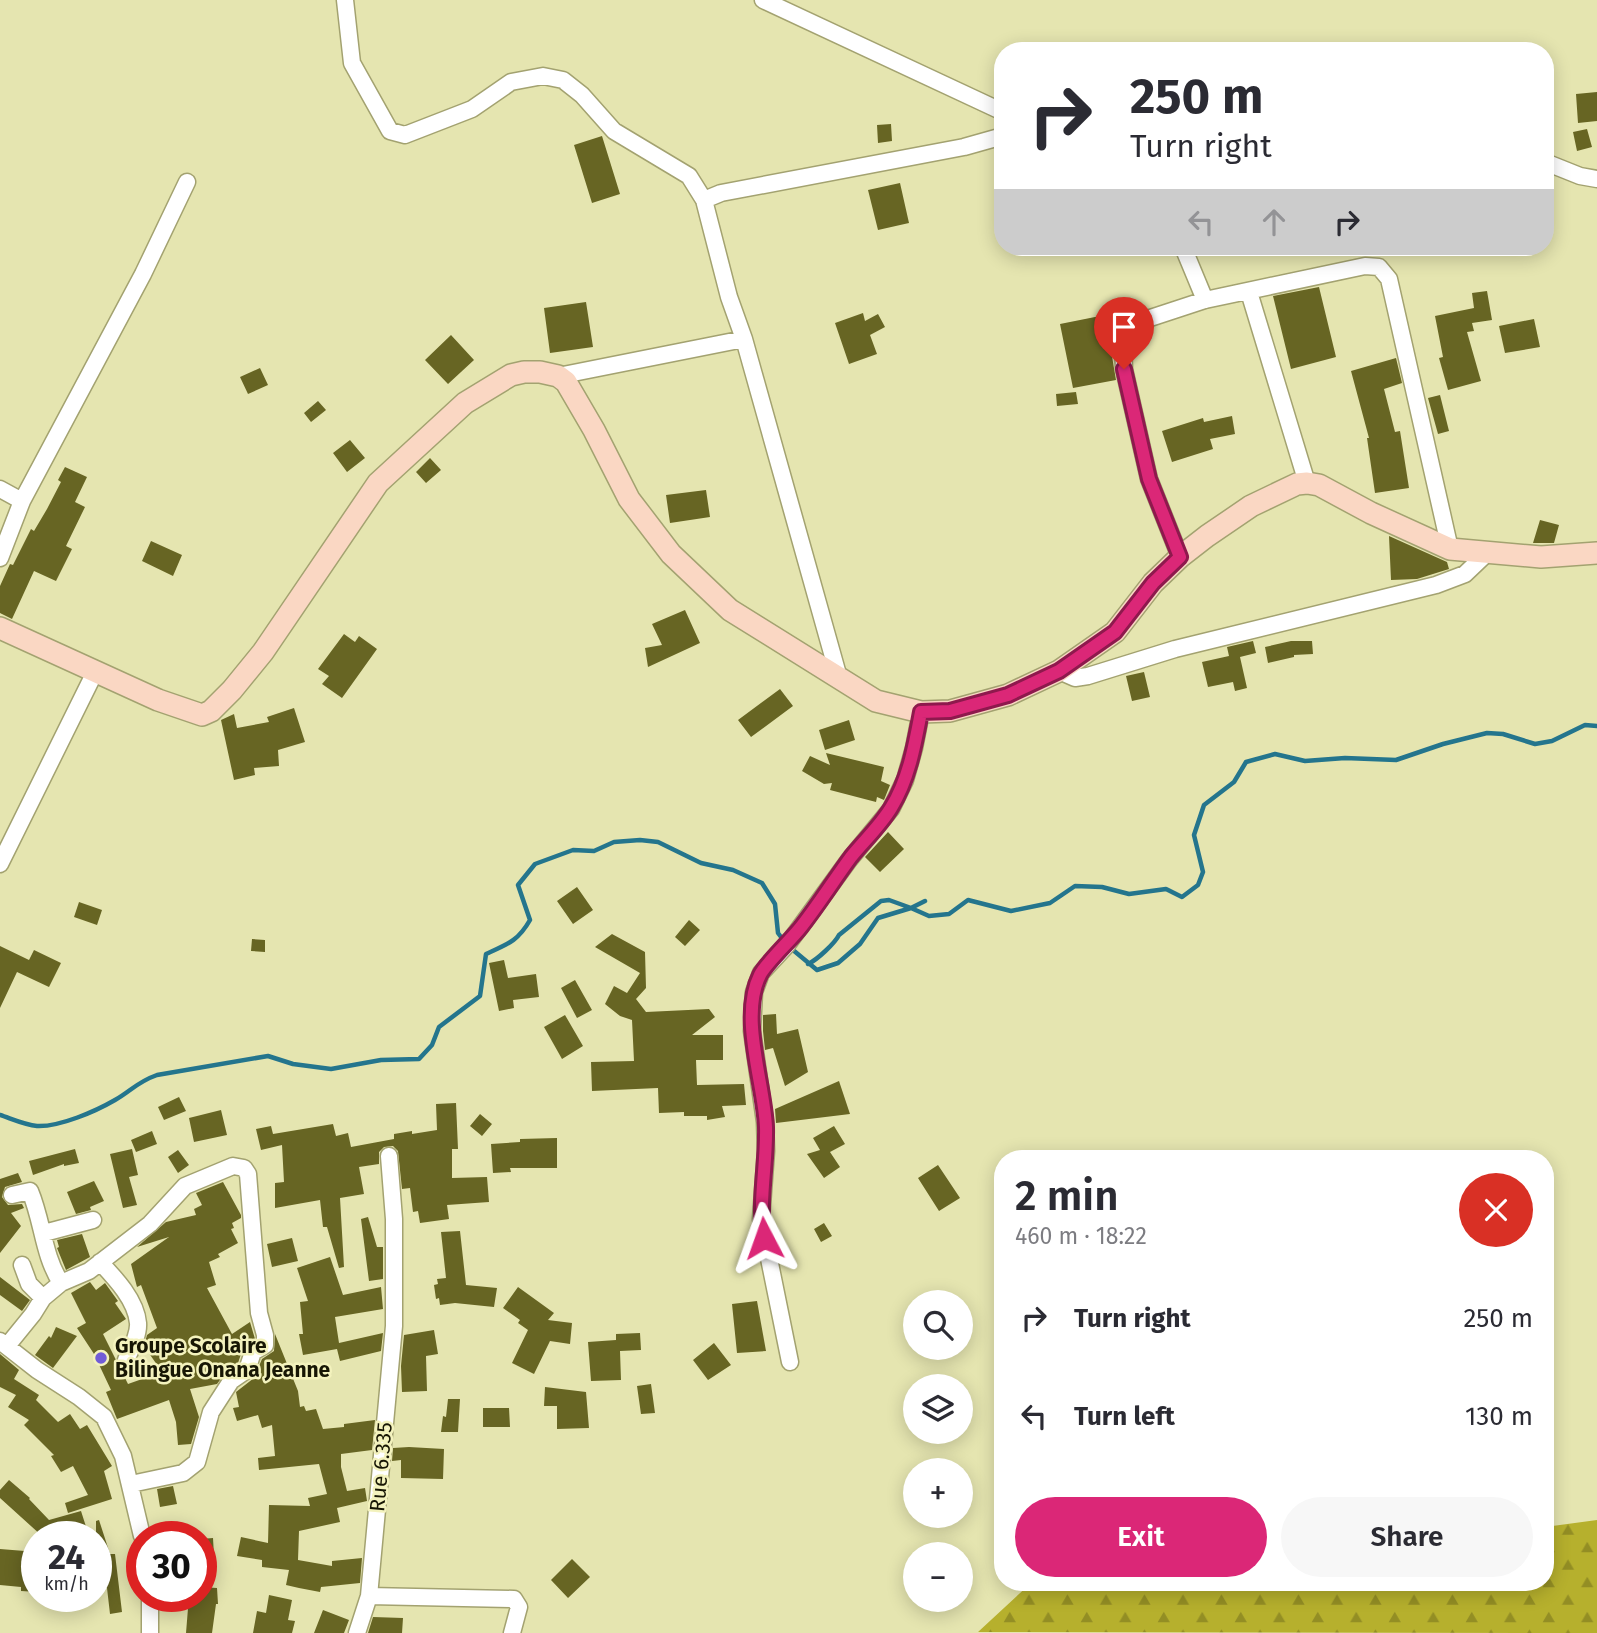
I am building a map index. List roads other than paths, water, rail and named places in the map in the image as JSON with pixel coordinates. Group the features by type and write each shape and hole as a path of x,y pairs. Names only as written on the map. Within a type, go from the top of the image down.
{"street":[{"path":"345,0 352,63 390,131 405,135 472,109 511,82 543,76 562,80 582,95 614,131 689,176 704,200 729,297 744,339 839,678"},
{"path":"763,0 994,108"},
{"path":"704,200 721,193 964,147 994,139"},
{"path":"1554,166 1580,176 1597,179"},
{"path":"0,558 22,502 143,274 187,182"},
{"path":"1187,256 1205,300"},
{"path":"1180,557 1149,479 1124,369 1123,344 1128,331 1135,323 1205,300 1365,266 1379,267 1389,279 1450,549"},
{"path":"1249,292 1307,483"},
{"path":"0,628 183,710 202,715 232,690 263,652 378,483 465,403 511,375 524,372 558,376 744,339"},
{"path":"558,376 566,382 594,430 629,499 671,554 730,610 876,701 921,712 950,711 1008,695 1059,671 1115,632 1153,583 1180,557 1251,506 1283,490 1307,483 1319,485 1450,549 1542,557 1597,553"},
{"path":"0,489 22,502"},
{"path":"1059,671 1075,678 1088,676 1175,649 1436,585 1465,574 1486,554"},
{"path":"0,864 96,670"},
{"path":"790,1362 761,1219 766,1151 765,1122 752,1031 754,992 761,973 787,945 891,808 905,780 915,748 921,712"},
{"name":"Rue 6.335","path":"357,1633 369,1596 394,1326 394,1219 389,1156"},
{"path":"131,1484 183,1473 197,1462 211,1412 231,1381 247,1370 253,1352 265,1345 259,1313 248,1174 244,1168 233,1166 185,1186 150,1224 89,1271 61,1283 43,1298 33,1314 4,1344 104,1418 123,1456 139,1521"},
{"path":"12,1195 30,1191 44,1233 51,1268 61,1283"},
{"path":"44,1233 93,1220"},
{"path":"100,1262 123,1289 134,1308 138,1322 126,1360"},
{"path":"22,1265 29,1284 43,1298"},
{"path":"369,1596 514,1599 519,1607 512,1633"},
{"path":"150,1612 150,1633"}],"waterway":[{"path":"0,1115 32,1125 56,1124 98,1109 157,1075 268,1056 293,1064 331,1069 381,1060 419,1059 432,1045 439,1027 480,996 486,954 512,941 530,920 518,885 535,864 573,850 594,851 614,842 658,842 701,863 733,870 762,883 775,904 778,933 787,945 817,970 838,963 860,944 878,918 911,908 929,916 949,914 968,900 1011,911 1050,903 1075,886 1102,887 1129,894 1166,889 1182,897 1198,885 1203,872 1194,835 1204,805 1234,782 1246,762 1275,754 1305,761 1345,758 1396,760 1487,733 1503,734 1535,744 1552,741 1585,725 1597,726"},
{"path":"808,964 881,901 889,900 911,908 925,901"}],"place":[{"name":"Groupe Scolaire Bilingue Onana Jeanne","path":"101,1358"}]}
